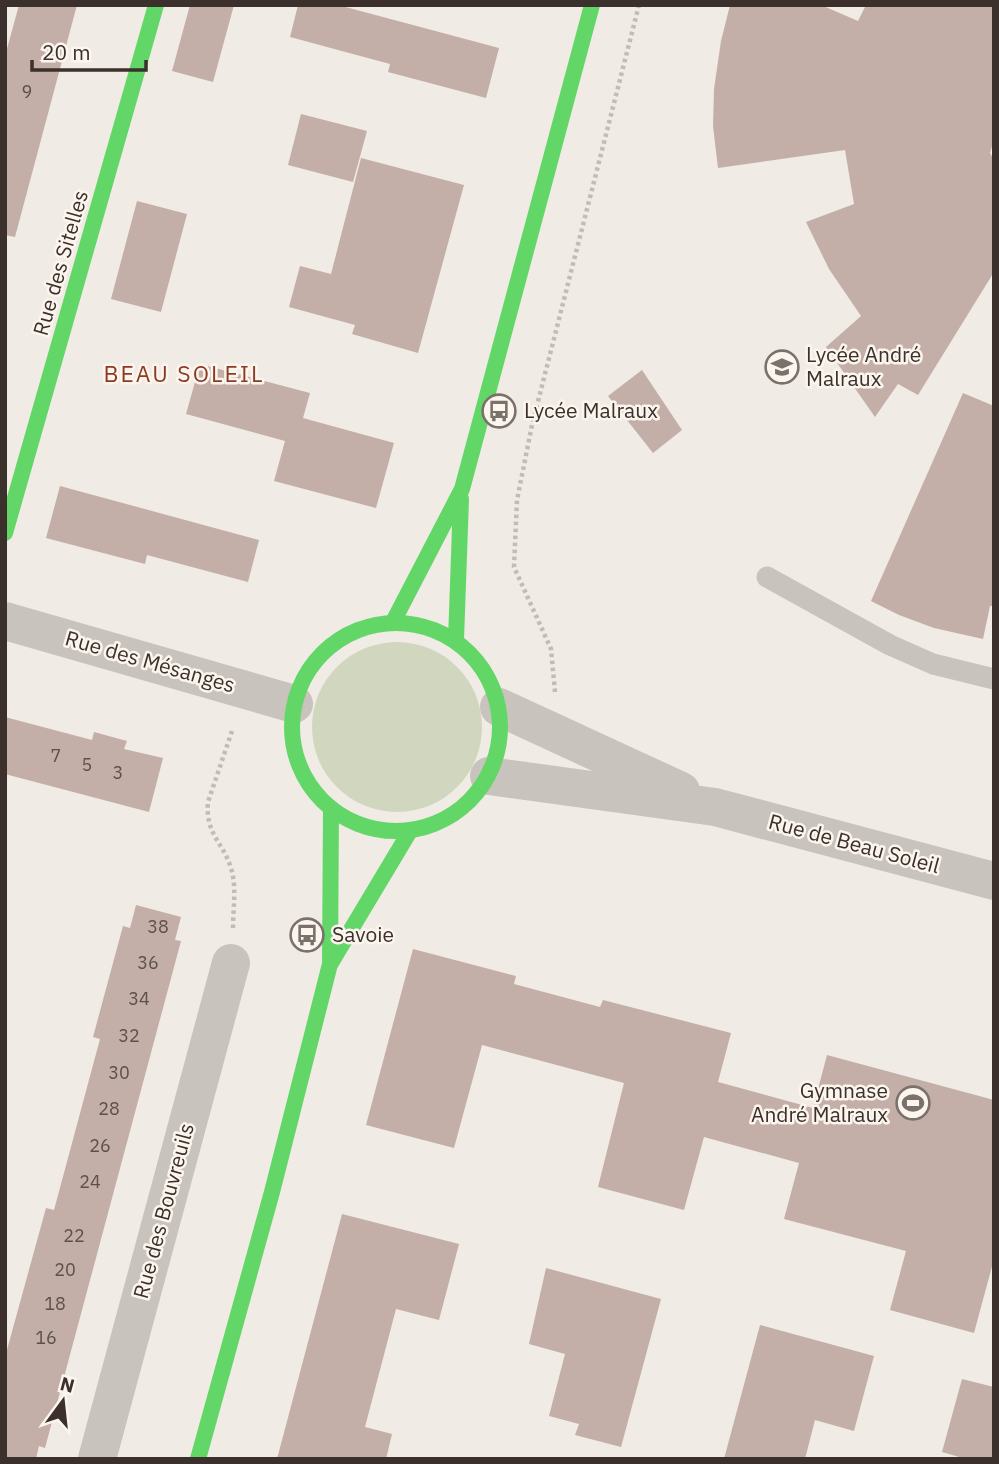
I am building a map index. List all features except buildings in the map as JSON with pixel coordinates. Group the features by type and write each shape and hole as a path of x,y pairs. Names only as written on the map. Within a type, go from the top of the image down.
{"street":[{"name":"Rue des Sitelles","path":"5,533 156,5"},
{"path":"393,622 462,489 592,5"},
{"path":"456,640 462,489"},
{"name":"Rue des Mésanges","path":"5,621 294,704"},
{"path":"393,622 420,625 456,640 480,663 491,681 499,707 501,733 496,759 489,776 467,804 452,816 411,831 382,830 361,825 331,808 313,790 296,757 292,733 294,704 304,678 329,647 367,626 393,622"},
{"name":"Rue de Beau Soleil","path":"499,707 715,807"},
{"name":"Rue de Beau Soleil","path":"489,776 715,807 994,881"},
{"path":"198,1459 272,1192 330,964 331,808"},
{"path":"330,964 411,831"},
{"name":"Rue des Bouvreuils","path":"97,1459 231,964"}],"lane":[{"path":"767,577 890,645 933,664 994,679"}],"path":[{"path":"555,702 551,649 514,567 517,500 531,425 639,5"},
{"path":"231,964 235,892 233,878 230,865 214,838 207,811 232,731"}],"green space":[{"path":"397,642 429,649 457,667 475,695 482,727 475,759 457,787 429,805 397,812 365,805 337,787 319,759 312,727 319,695 337,667 365,649"}],"traffic: fast":[{"path":"5,533 156,5"},
{"path":"393,622 462,489 592,5"},
{"path":"456,640 461,499"},
{"path":"396,623 436,630 470,653 493,687 500,727 493,767 470,801 436,824 396,831 356,824 322,801 299,767 292,727 299,687 322,653 356,630 396,623"},
{"path":"198,1459 272,1192 330,964 331,808"},
{"path":"331,963 410,831"}],"place":[{"name":"Lycée André Malraux","path":"782,367"},
{"name":"Lycée Malraux","path":"499,411"},
{"name":"Savoie","path":"307,935"},
{"name":"Gymnase André Malraux","path":"913,1103"}],"district":[{"name":"BEAU SOLEIL","path":"184,374"}]}
